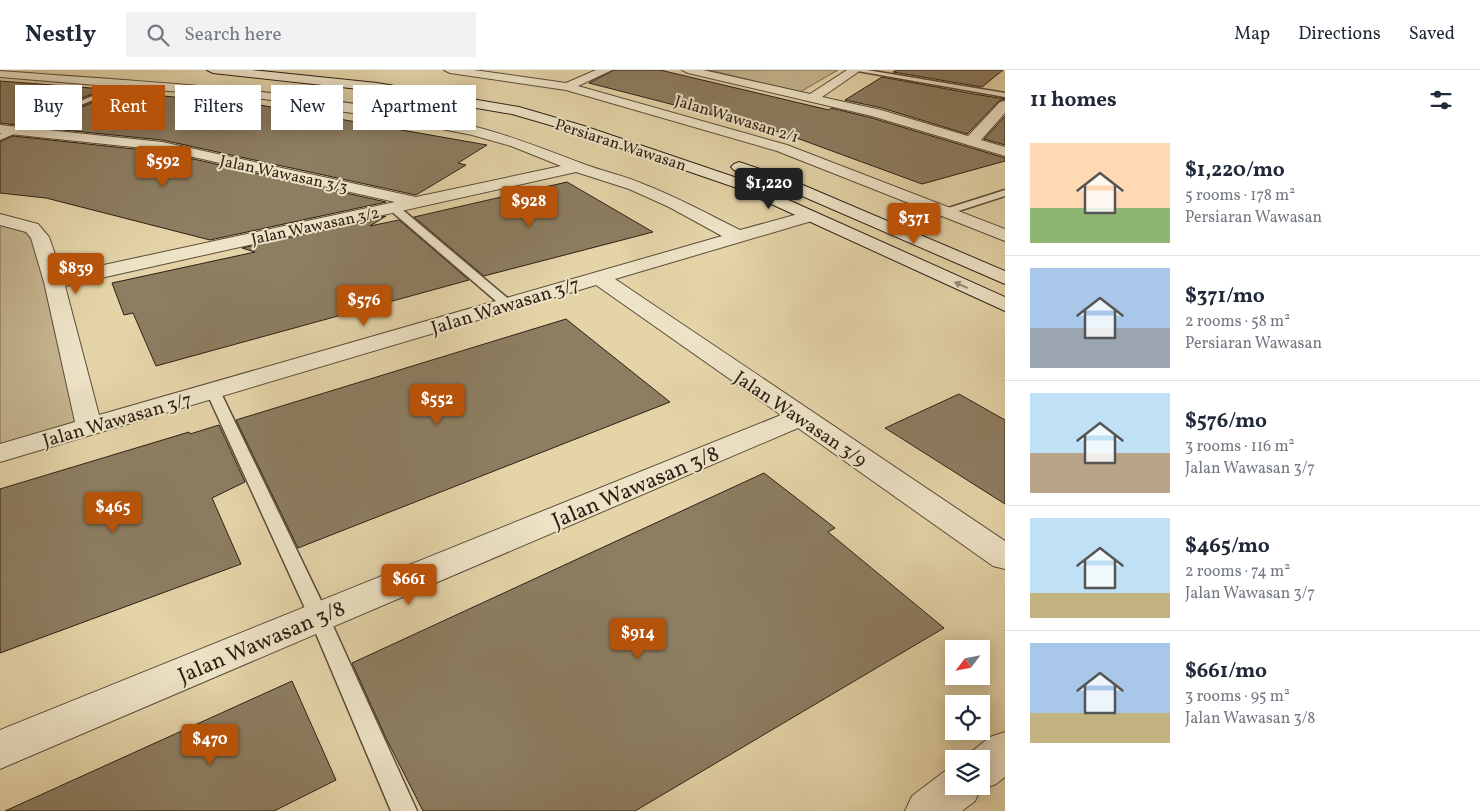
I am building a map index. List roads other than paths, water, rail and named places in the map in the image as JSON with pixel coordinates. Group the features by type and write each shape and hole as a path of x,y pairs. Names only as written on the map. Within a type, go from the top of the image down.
{"street":[{"name":"Persiaran Wawasan","path":"213,70 368,86 514,110 579,129 740,184 1005,305"},
{"name":"Persiaran Wawasan","path":"297,70 373,79 532,104 625,131"},
{"name":"Jalan Wawasan 2/1","path":"450,70 567,87 782,148 1005,236"},
{"path":"567,87 606,70"},
{"path":"688,70 876,114 1005,152"},
{"path":"812,98 855,70"},
{"path":"0,74 264,95 474,131 516,143 577,167 634,186 675,203 738,237"},
{"path":"971,142 1005,105"},
{"name":"Jalan Wawasan 3/3","path":"7,130 162,146 418,202"},
{"path":"723,162 778,180 1005,278"},
{"name":"Jalan Wawasan 3/2","path":"54,282 577,167"},
{"path":"778,180 802,199 809,216 819,214 839,216 900,234"},
{"name":"Jalan Wawasan 3/7","path":"0,453 809,216"},
{"path":"0,219 32,228 40,237 54,282 89,427"},
{"name":"Jalan Wawasan 3/9","path":"598,277 1005,557"},
{"name":"Jalan Wawasan 3/8","path":"0,750 800,417"},
{"path":"990,763 1005,752"},
{"path":"927,811 948,795"}],"lane":[{"path":"855,70 1005,95"},
{"path":"0,137 7,130 126,84"},
{"path":"946,212 1005,193"},
{"path":"394,208 507,304"},
{"path":"213,392 319,617 404,811"}]}
